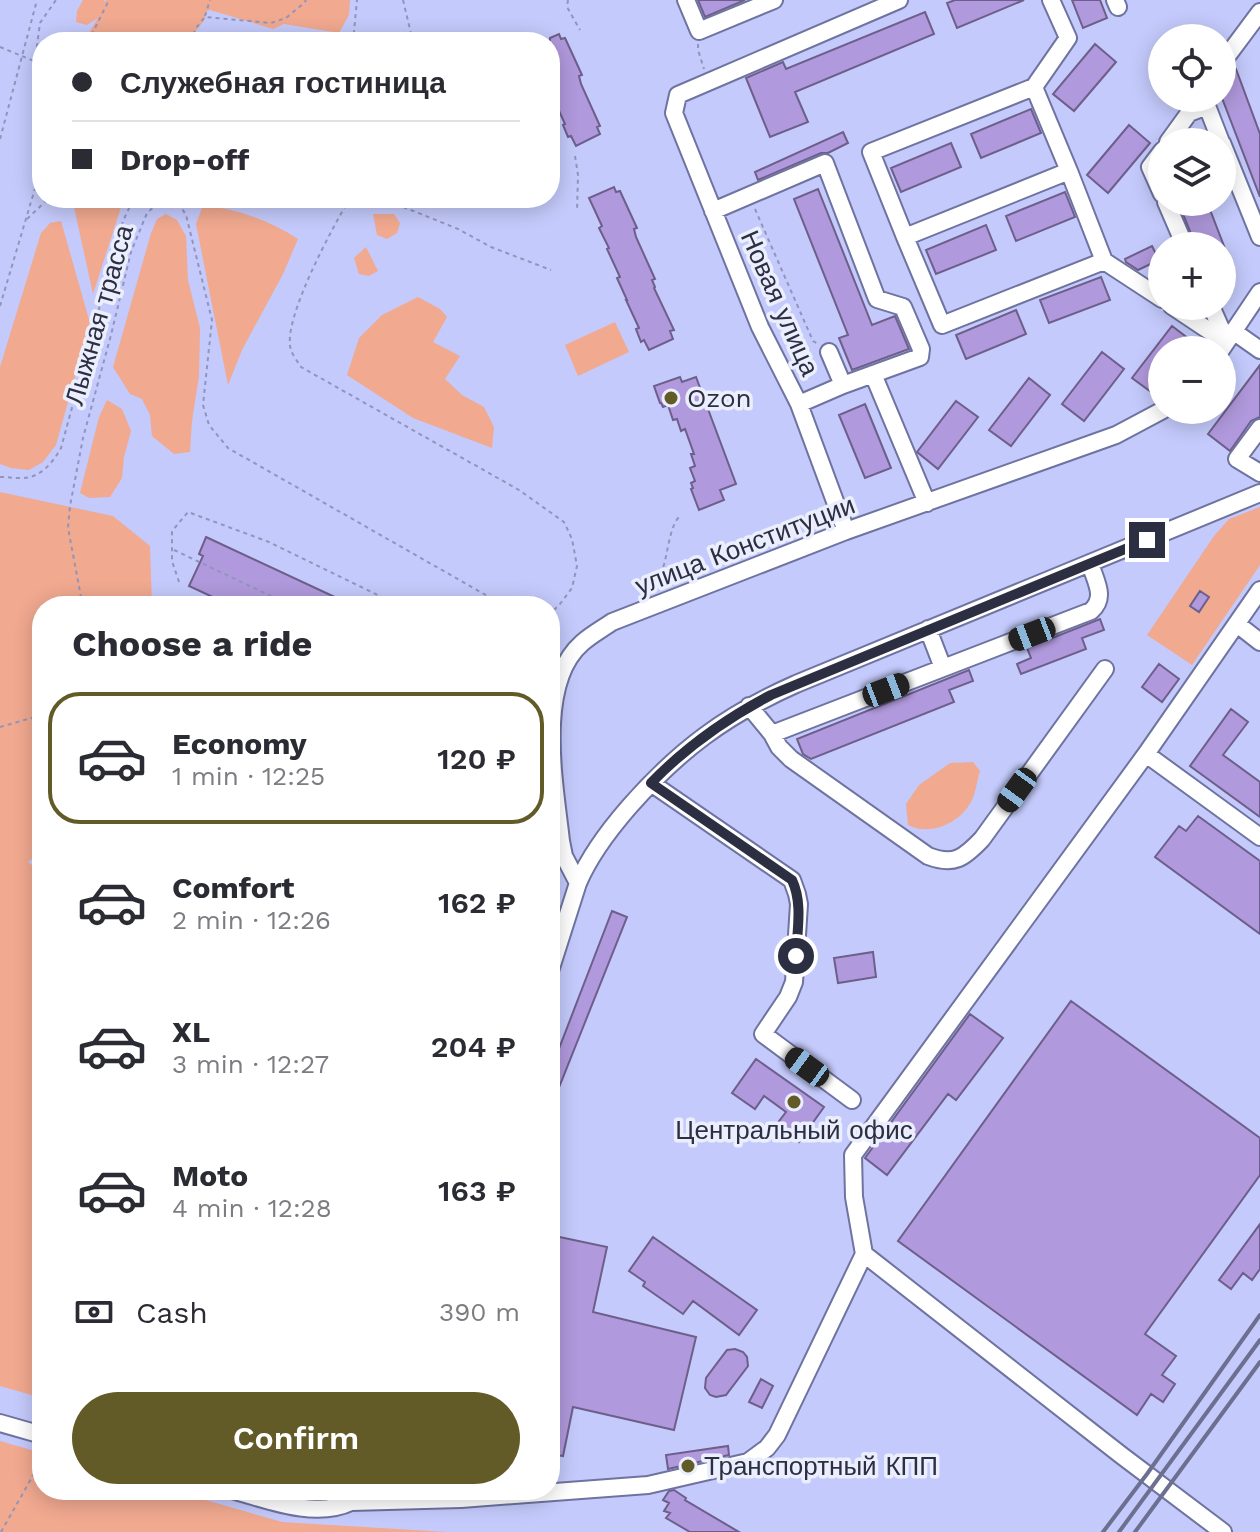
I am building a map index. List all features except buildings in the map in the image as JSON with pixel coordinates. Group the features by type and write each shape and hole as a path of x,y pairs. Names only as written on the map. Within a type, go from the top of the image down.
{"street":[{"path":"686,0 699,31 774,0"},
{"path":"709,82 899,0"},
{"path":"1051,0 1068,38 1034,87 871,152 942,325 1104,261"},
{"path":"1236,44 1260,12"},
{"name":"Новая улица","path":"709,82 678,95 674,113 760,327 799,404 846,531"},
{"path":"1034,87 1104,261 1148,290"},
{"path":"1178,128 1191,112"},
{"path":"713,211 825,163 877,299 903,307 921,349 920,357 799,404"},
{"path":"905,237 1069,171"},
{"path":"1236,178 1260,237"},
{"path":"1230,336 1260,292"},
{"path":"1194,320 1219,336"},
{"path":"1236,343 1260,350"},
{"path":"829,352 843,385"},
{"path":"873,374 927,503"},
{"name":"улица Конституции","path":"560,678 580,645 612,622 846,531 1116,435 1148,418"},
{"path":"1260,428 1237,459 1260,473"},
{"path":"560,940 583,870 603,839 683,751 717,726 783,690 1260,493"},
{"path":"772,734 1091,611 1101,596 1090,563"},
{"path":"560,1492 648,1485 748,1462 767,1448 777,1435 864,1254 854,1197 853,1155 1146,754 1260,590"},
{"path":"1237,624 1260,642"},
{"path":"928,629 943,668"},
{"path":"749,706 791,759 928,856 949,861 959,859 982,839 1105,669"},
{"path":"1146,754 1260,837"},
{"path":"651,783 792,880 799,904 794,982 788,997 763,1034 852,1100"},
{"name":"улица Конституции","path":"560,830 564,856 578,883"},
{"path":"864,1254 1223,1532"},
{"path":"0,1423 32,1432"},
{"path":"270,1500 329,1509 346,1500"}],"path":[{"path":"0,139 37,0"},
{"path":"39,32 40,23 56,0"},
{"path":"93,32 109,0"},
{"path":"194,32 205,17 210,0"},
{"path":"205,17 271,23 286,18 306,0"},
{"path":"354,32 357,0"},
{"path":"403,0 411,32"},
{"path":"568,0 567,7 580,30"},
{"path":"699,31 698,50 709,82"},
{"path":"0,47 32,60"},
{"path":"575,156 577,211"},
{"path":"750,196 813,341 829,352"},
{"path":"0,306 32,198"},
{"path":"25,221 39,208"},
{"name":"Лыжная трасса","path":"0,477 22,479 38,474 61,448 129,208"},
{"name":"Лыжная трасса","path":"81,596 68,528 70,506 83,438 131,252 147,213 152,208"},
{"name":"Лыжная трасса","path":"182,208 212,320 203,405 209,425 218,437 228,448 487,596"},
{"path":"344,208 301,297 290,328 290,349 301,367 519,490 564,522 572,539 577,566 572,588 560,604"},
{"path":"406,208 458,229 491,247 551,270"},
{"path":"179,582 172,561 172,531 188,512 269,542 380,596"},
{"path":"651,607 674,522 680,516"},
{"path":"172,549 271,596"},
{"path":"0,727 32,718"},
{"path":"1,1532 32,1477"}],"shaded area":[{"path":"83,0 350,0 349,15 340,32 284,24 273,29 210,10 196,32 89,32 98,18 87,25 76,22"},
{"path":"74,208 121,208 93,294"},
{"path":"202,208 222,208 252,216 298,239 242,350 228,385 196,224"},
{"path":"166,214 177,220 186,236 188,280 200,328 199,376 190,452 174,454 152,436 150,415 142,399 130,394 113,367 151,233 157,219"},
{"path":"373,214 394,214 400,223 397,233 387,239 377,235"},
{"path":"61,221 90,323 56,445 43,462 29,470 11,468 0,464 0,367 41,233 50,223"},
{"path":"366,247 378,271 369,276 359,274 354,258"},
{"path":"418,297 440,309 447,317 433,342 460,356 445,379 462,395 484,407 494,427 492,448 413,418 347,375 359,338 382,315"},
{"path":"615,322 629,352 578,376 565,345"},
{"path":"107,400 122,409 131,431 122,478 110,497 89,498 80,493 99,417"},
{"path":"0,492 113,516 150,546 152,596 32,596 32,859 28,862 32,865 32,1395 0,1386"},
{"path":"1260,507 1260,565 1192,665 1147,635 1214,536 1229,519"},
{"path":"973,762 980,771 966,810 943,826 925,829 908,825 906,804 919,785 950,763"},
{"path":"0,1441 32,1450 32,1500 206,1500 282,1522 447,1532 0,1532"}],"railway":[{"path":"1103,1532 1260,1315"},
{"path":"1119,1532 1260,1340"},
{"path":"1135,1532 1260,1362"}],"place":[{"name":"Ozon","path":"671,398"},
{"name":"Центральный офис","path":"794,1102"},
{"name":"Транспортный КПП","path":"688,1466"}],"route":[{"path":"796,956 799,904 792,880 651,783 683,751 734,715 771,695 1147,540"}]}
